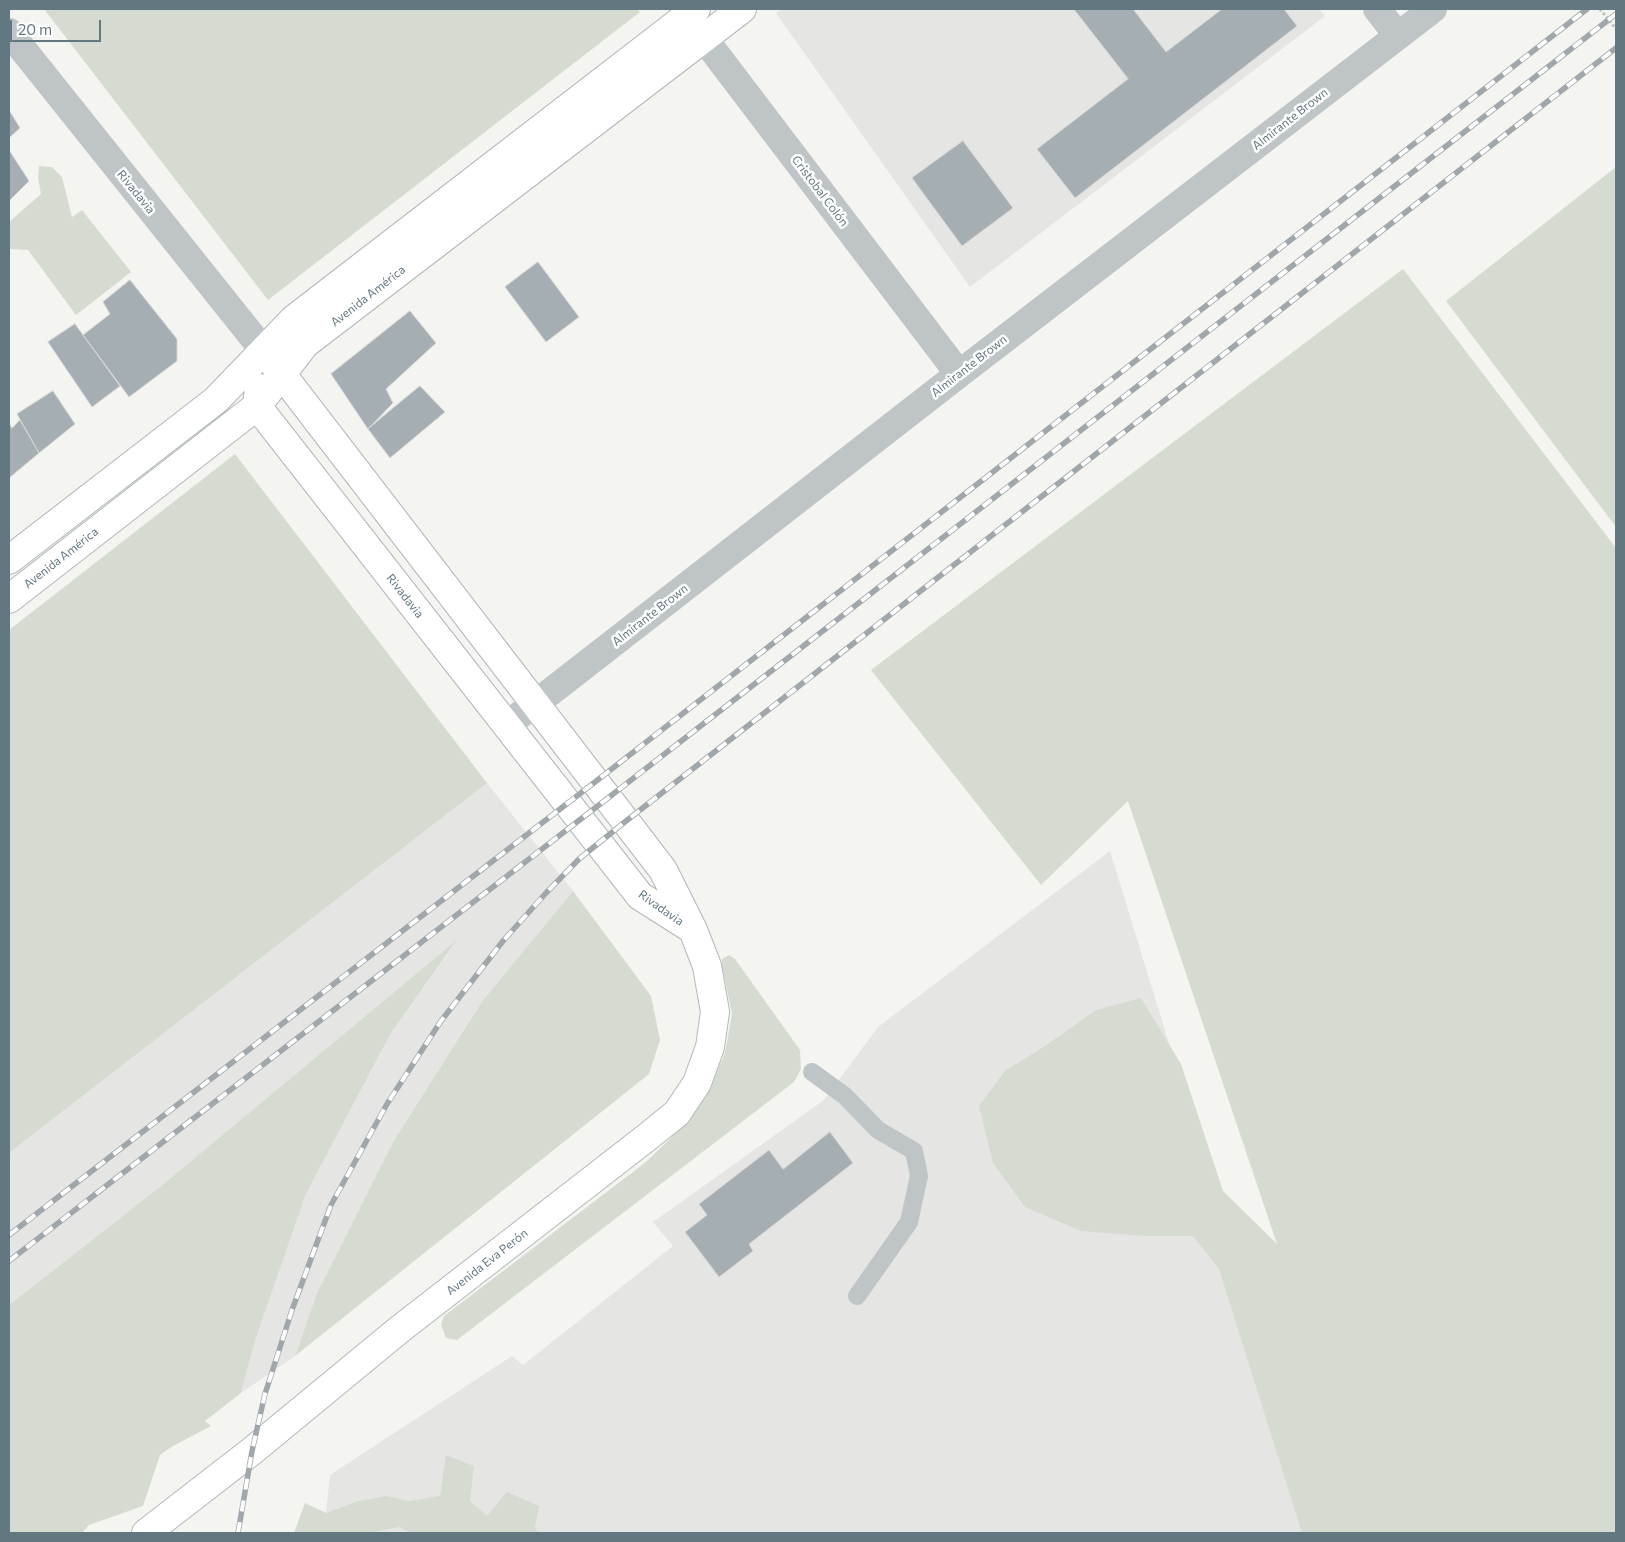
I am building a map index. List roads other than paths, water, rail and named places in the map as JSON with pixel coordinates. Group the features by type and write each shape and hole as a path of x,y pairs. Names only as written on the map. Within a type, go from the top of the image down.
{"main road":[{"name":"Avenida América","path":"9,599 257,406 305,344 742,9"},
{"path":"9,560 216,400 294,319 688,11"},
{"path":"257,406 264,351"},
{"name":"Rivadavia","path":"264,351 664,870 694,930"},
{"name":"Rivadavia","path":"257,406 640,896 694,930"},
{"name":"Avenida Eva Perón","path":"146,1533 174,1524 252,1451 400,1329 677,1113 697,1083 710,1046 715,1012 707,966 694,930"}],"street":[{"path":"1377,9 1398,36"},
{"name":"Almirante Brown","path":"506,725 1433,9"},
{"name":"Cristobal Colón","path":"688,11 704,38 959,374"},
{"name":"Rivadavia","path":"9,32 264,351"}],"lane":[{"path":"812,1072 845,1096 878,1130 914,1151 919,1176 909,1222 857,1296"}],"railway":[{"path":"9,1235 595,782 1587,9"},
{"path":"9,1261 1616,14"},
{"path":"238,1533 252,1451 265,1394 292,1310 331,1205 387,1104 441,1021 503,941 546,893 579,859 626,821 1616,48"}]}
